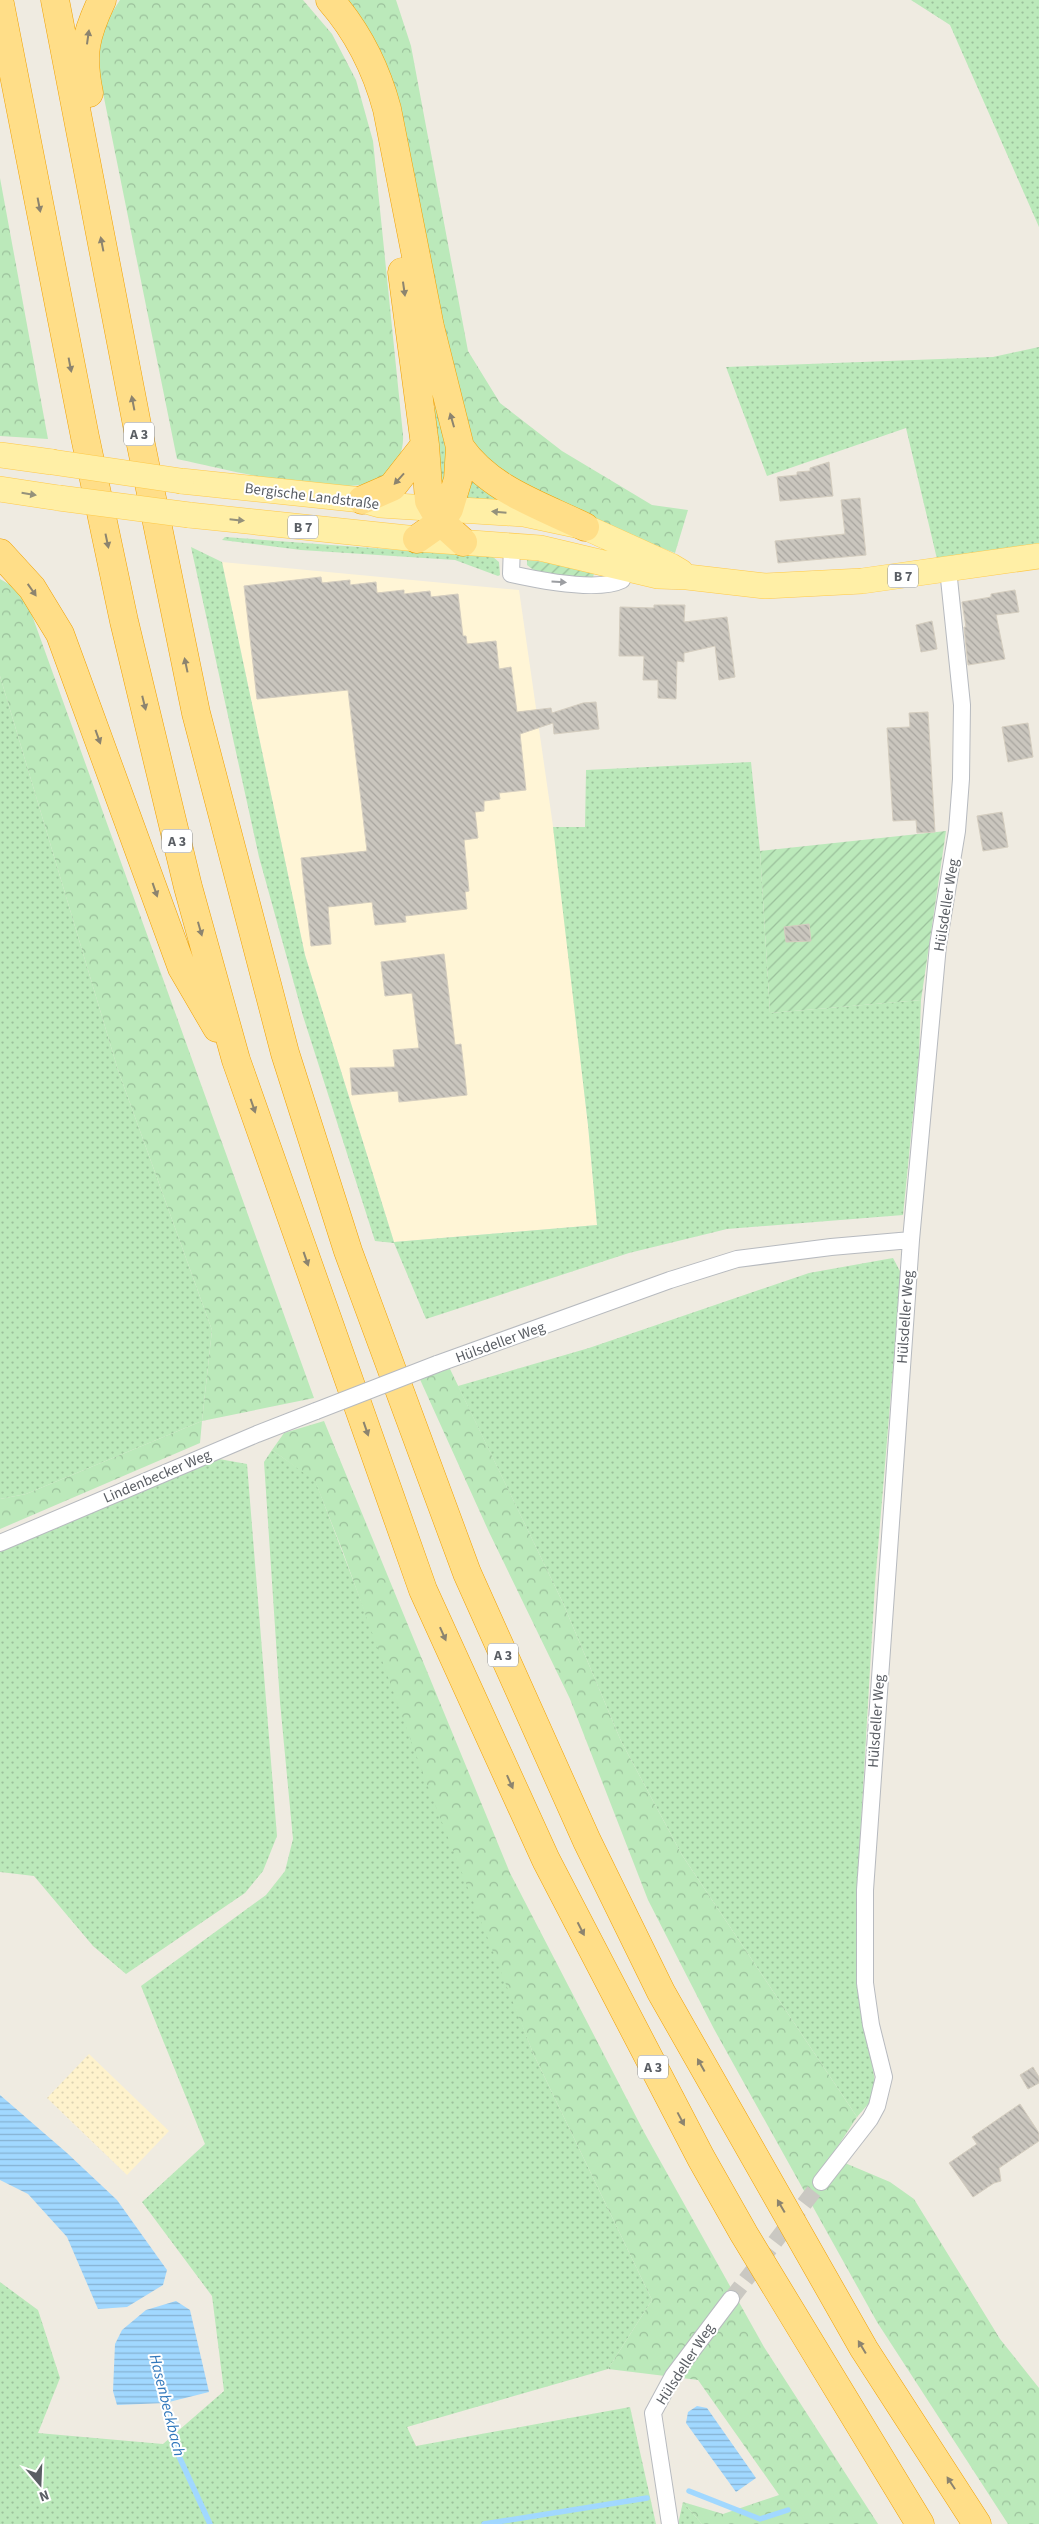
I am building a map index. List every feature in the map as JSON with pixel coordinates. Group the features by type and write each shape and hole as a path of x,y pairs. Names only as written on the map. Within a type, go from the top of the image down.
{"highway":[{"name":"A 3","path":"55,0 196,713 285,1053 348,1251 467,1573 587,1841 661,1992 864,2349 978,2524"},
{"path":"84,153 93,110 84,66 90,27 102,0"},
{"path":"314,0 344,37 356,60 379,127 398,241 425,445 429,501 441,513 463,542"},
{"path":"330,0 347,20 363,45 380,82 432,337 460,447 458,479 441,513 417,539"},
{"name":"A 3","path":"0,4 29,157 124,622 188,887 236,1060 423,1590 546,1860 628,2020 744,2234 920,2524"},
{"path":"0,61 29,157"},
{"path":"362,500 392,487 425,445"},
{"path":"460,447 476,468 500,487 575,525"},
{"path":"0,553 32,588 60,634 182,968 236,1060"}],"main road":[{"name":"Bergische Landstraße","path":"0,455 181,481 362,500 380,505 441,513 524,514 575,525 621,543 671,566 687,577"},
{"name":"Bergische Landstraße","path":"0,489 189,515 417,539 540,548 658,576 687,577 765,586 862,581 1039,556"},
{"path":"512,545 515,535 534,526 575,525"}],"street":[{"path":"621,543 625,555 626,569"},
{"name":"Hülsdeller Weg","path":"821,2182 870,2119 877,2106 884,2076 871,2025 865,1983 865,1890 911,1240 938,945 956,840 961,779 962,705 948,570"},
{"name":"Hülsdeller Weg","path":"316,1411 437,1364 670,1280 737,1260 831,1247 911,1240"},
{"name":"Lindenbecker Weg","path":"0,1543 257,1434 316,1411"},
{"name":"Hülsdeller Weg","path":"670,2524 653,2413 674,2376 730,2298"}],"shaded area":[{"path":"222,562 519,590 558,861 588,1125 597,1225 394,1242 305,955"}],"green space":[{"path":"120,0 303,0 332,34 356,80 373,141 403,435 399,457 394,467 386,476 369,483 345,486 317,485 285,481 177,459 100,78 100,45 104,29"},
{"path":"340,0 396,0 411,46 468,351 500,403 562,451 652,505 688,510 675,553 566,511 470,449 387,81"},
{"path":"911,0 1039,0 1039,227 950,25"},
{"path":"0,178 48,439 0,436"},
{"path":"1039,347 1039,544 937,559 906,428 767,476 726,367 993,357"},
{"path":"435,395 452,465 441,488 435,433"},
{"path":"468,476 511,500 462,501"},
{"path":"225,537 493,557 499,562 500,575 498,576 455,560 301,550 222,540"},
{"path":"191,547 222,562 305,955 394,1242 597,1225 588,1125 553,827 585,827 586,770 751,762 760,851 770,1013 921,1000 919,1056 903,1215 727,1229 629,1253 426,1319 394,1243 375,1241 303,1016 259,857"},
{"path":"527,560 561,564 594,573 593,578 541,573 527,565"},
{"path":"0,579 24,593 314,1398 202,1421 212,1330 118,1070 0,676"},
{"path":"0,676 118,1070 212,1330 202,1421 26,1494 0,1499"},
{"path":"946,831 921,1000 770,1013 760,851"},
{"path":"893,1258 901,1273 875,1584 857,1891 858,1985 875,2081 870,2102 857,2117 682,1855 621,1741 563,1603 458,1386 589,1348 809,1273"},
{"path":"450,1369 563,1603 621,1741 682,1855 857,2117 817,2178 829,2186 845,2163 890,2182 914,2199 1000,2339 1039,2388 1039,2524 1008,2524 877,2322 714,2029 648,1900 570,1699 489,1532 418,1375"},
{"path":"202,1421 200,1443 0,1529 0,1499 26,1494"},
{"path":"324,1421 510,1873 644,2132 764,2347 878,2524 702,2524 683,2502 723,2514 779,2495 698,2380 608,2369 652,2300 533,2053 423,1774 343,1552 315,1481 272,1450 284,1433"},
{"path":"272,1450 315,1480 533,2053 652,2300 608,2369 407,2427 416,2446 630,2407 656,2524 0,2524 0,2282 38,2310 60,2378 38,2433 163,2444 224,2391 212,2296 142,2202 205,2144 141,1986 266,1895 285,1871 293,1839 280,1702 264,1462"},
{"path":"219,1459 247,1464 277,1836 263,1871 245,1893 126,1974 93,1946 34,1876 0,1872 0,1552"},
{"path":"683,2502 702,2524 678,2524"}],"sand":[{"path":"89,2054 169,2131 127,2175 47,2098"}],"water":[{"path":"0,2095 67,2153 117,2200 167,2270 163,2285 127,2307 98,2309 67,2237 28,2194 0,2180"},
{"path":"176,2301 190,2310 209,2392 165,2403 117,2405 113,2391 115,2344 122,2330 146,2310"},
{"path":"697,2406 707,2408 756,2478 736,2492 686,2423 688,2412"}],"building":[{"path":"829,462 833,496 780,501 777,477 797,475 797,472 810,471 810,468"},
{"path":"860,498 866,555 778,563 775,541 845,534 841,500"},
{"path":"321,577 322,583 350,580 350,585 376,582 377,593 404,590 404,594 430,591 431,597 458,594 463,636 466,636 467,644 496,641 499,669 511,667 517,712 551,708 552,713 583,703 596,702 599,729 554,734 553,723 520,734 526,790 499,793 500,799 484,801 484,811 475,812 478,838 464,840 469,891 465,892 467,909 405,916 406,922 375,925 372,902 328,907 331,944 311,946 301,858 367,851 348,690 257,699 244,586"},
{"path":"1015,590 1019,612 996,615 1005,659 968,665 964,627 966,627 962,602 991,597 991,594"},
{"path":"654,605 685,605 684,622 727,617 735,677 719,680 715,646 684,653 684,662 677,661 676,699 658,698 658,680 643,680 644,656 619,656 620,607 654,608"},
{"path":"932,621 937,649 921,652 916,625"},
{"path":"928,712 935,832 917,833 916,820 893,821 887,728 910,727 909,713"},
{"path":"1028,723 1033,757 1008,762 1002,727"},
{"path":"1002,812 1008,847 983,851 977,816"},
{"path":"809,924 811,941 786,942 784,927"},
{"path":"444,954 455,1045 461,1044 467,1095 399,1102 398,1091 352,1095 350,1068 395,1067 393,1050 419,1048 412,993 385,996 381,962"},
{"path":"1033,2067 1039,2077 1039,2083 1028,2089 1020,2075"},
{"path":"1020,2104 1039,2133 1039,2141 999,2168 1001,2181 994,2183 973,2197 949,2163 977,2144 972,2137"}],"waterway":[{"name":"Hasenbeckbach","path":"163,2395 177,2452 210,2524"},
{"path":"689,2491 760,2519 788,2510"},
{"path":"484,2524 647,2498"}],"tunnel":[{"path":"731,2299 821,2182"}]}
